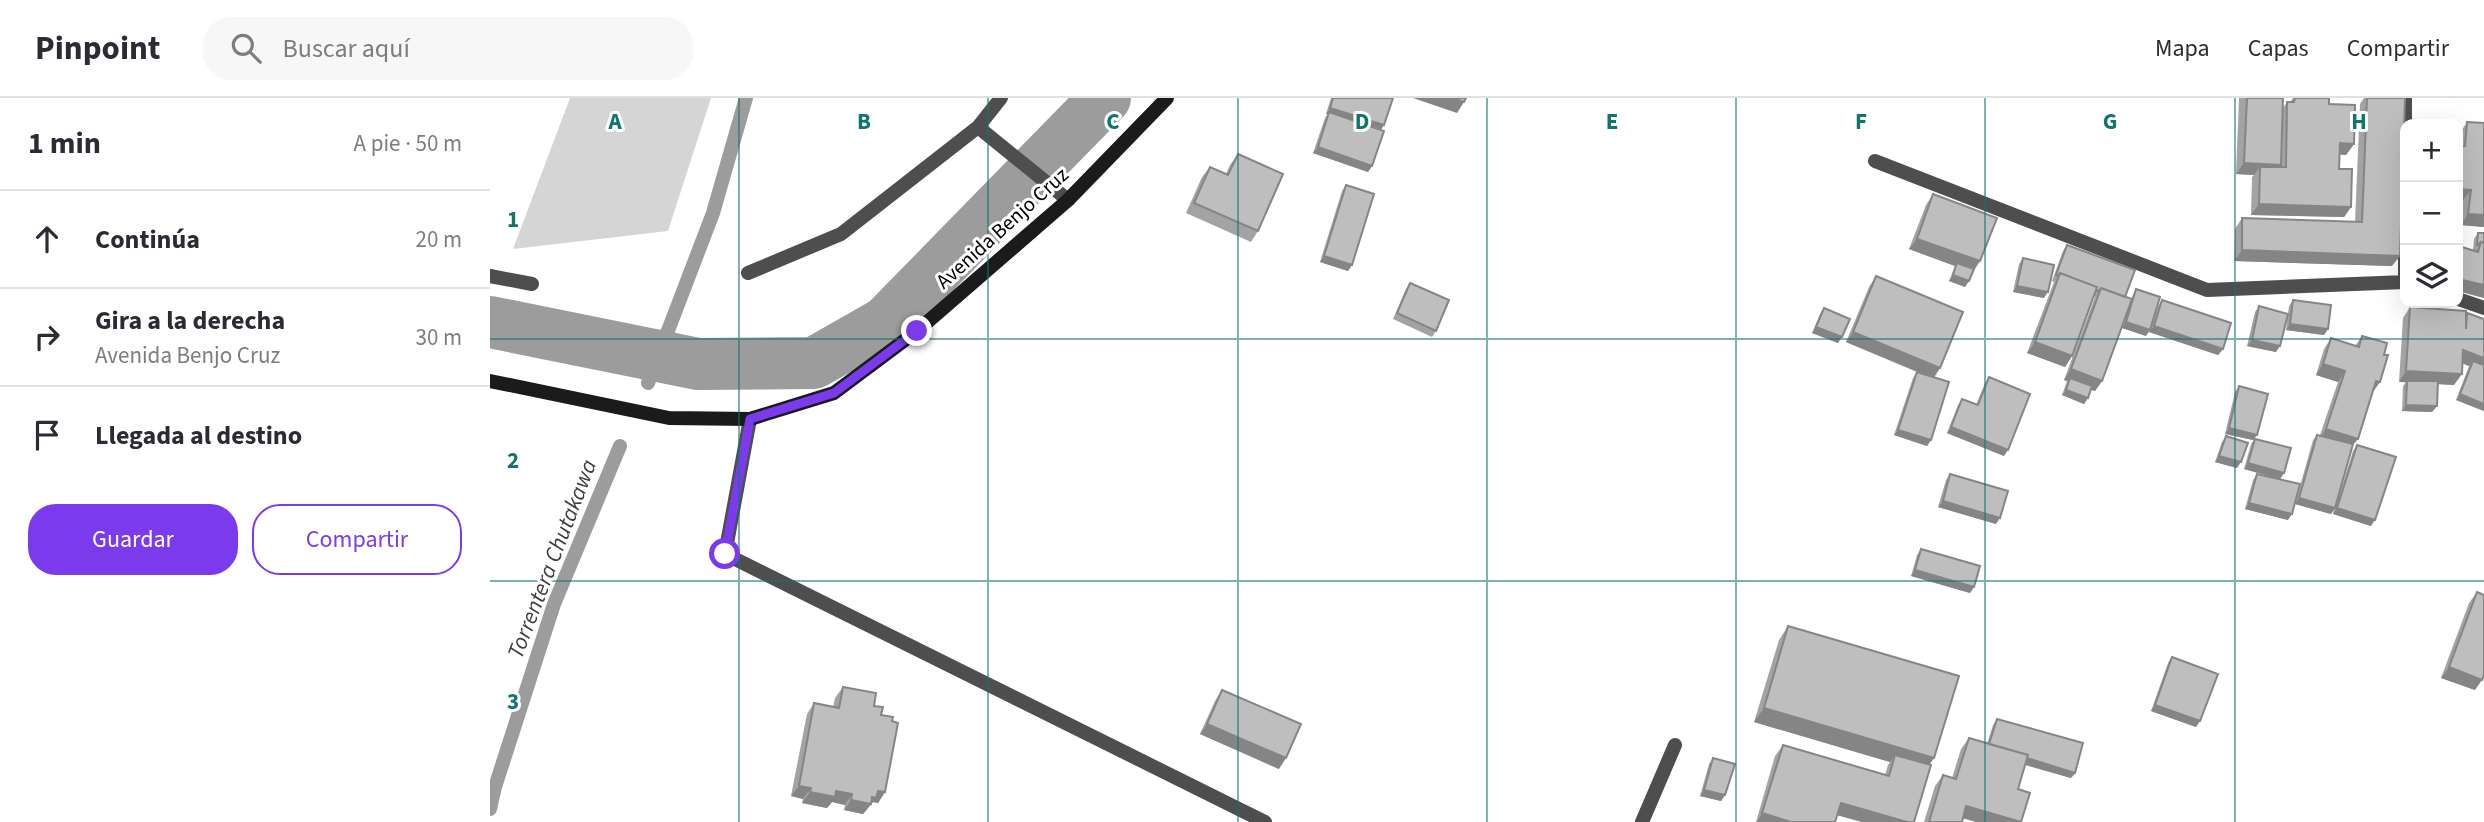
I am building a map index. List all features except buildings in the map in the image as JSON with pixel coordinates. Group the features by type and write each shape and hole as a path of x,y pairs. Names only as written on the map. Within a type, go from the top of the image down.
{"street":[{"path":"748,273 841,234 978,127 1001,98"},
{"name":"Avenida Benjo Cruz","path":"490,381 669,418 750,419 834,393 917,331 1068,200 1167,98"},
{"path":"2405,98 2405,245"},
{"path":"978,127 1068,200"},
{"path":"1875,161 2207,290 2400,282"},
{"path":"490,276 533,284"},
{"path":"2463,301 2484,308"},
{"path":"750,419 725,554 1265,822"},
{"path":"1642,822 1675,745"}],"shaded area":[{"path":"570,98 711,98 668,231 513,249"}],"waterway":[{"name":"Torrentera Chutakawa","path":"648,383 713,213 746,98"},
{"path":"490,322 698,364 814,363 886,322 1105,98"},
{"name":"Torrentera Chutakawa","path":"490,809 554,604 620,446"}],"route":[{"path":"725,554 750,419 834,393 917,331"}]}
